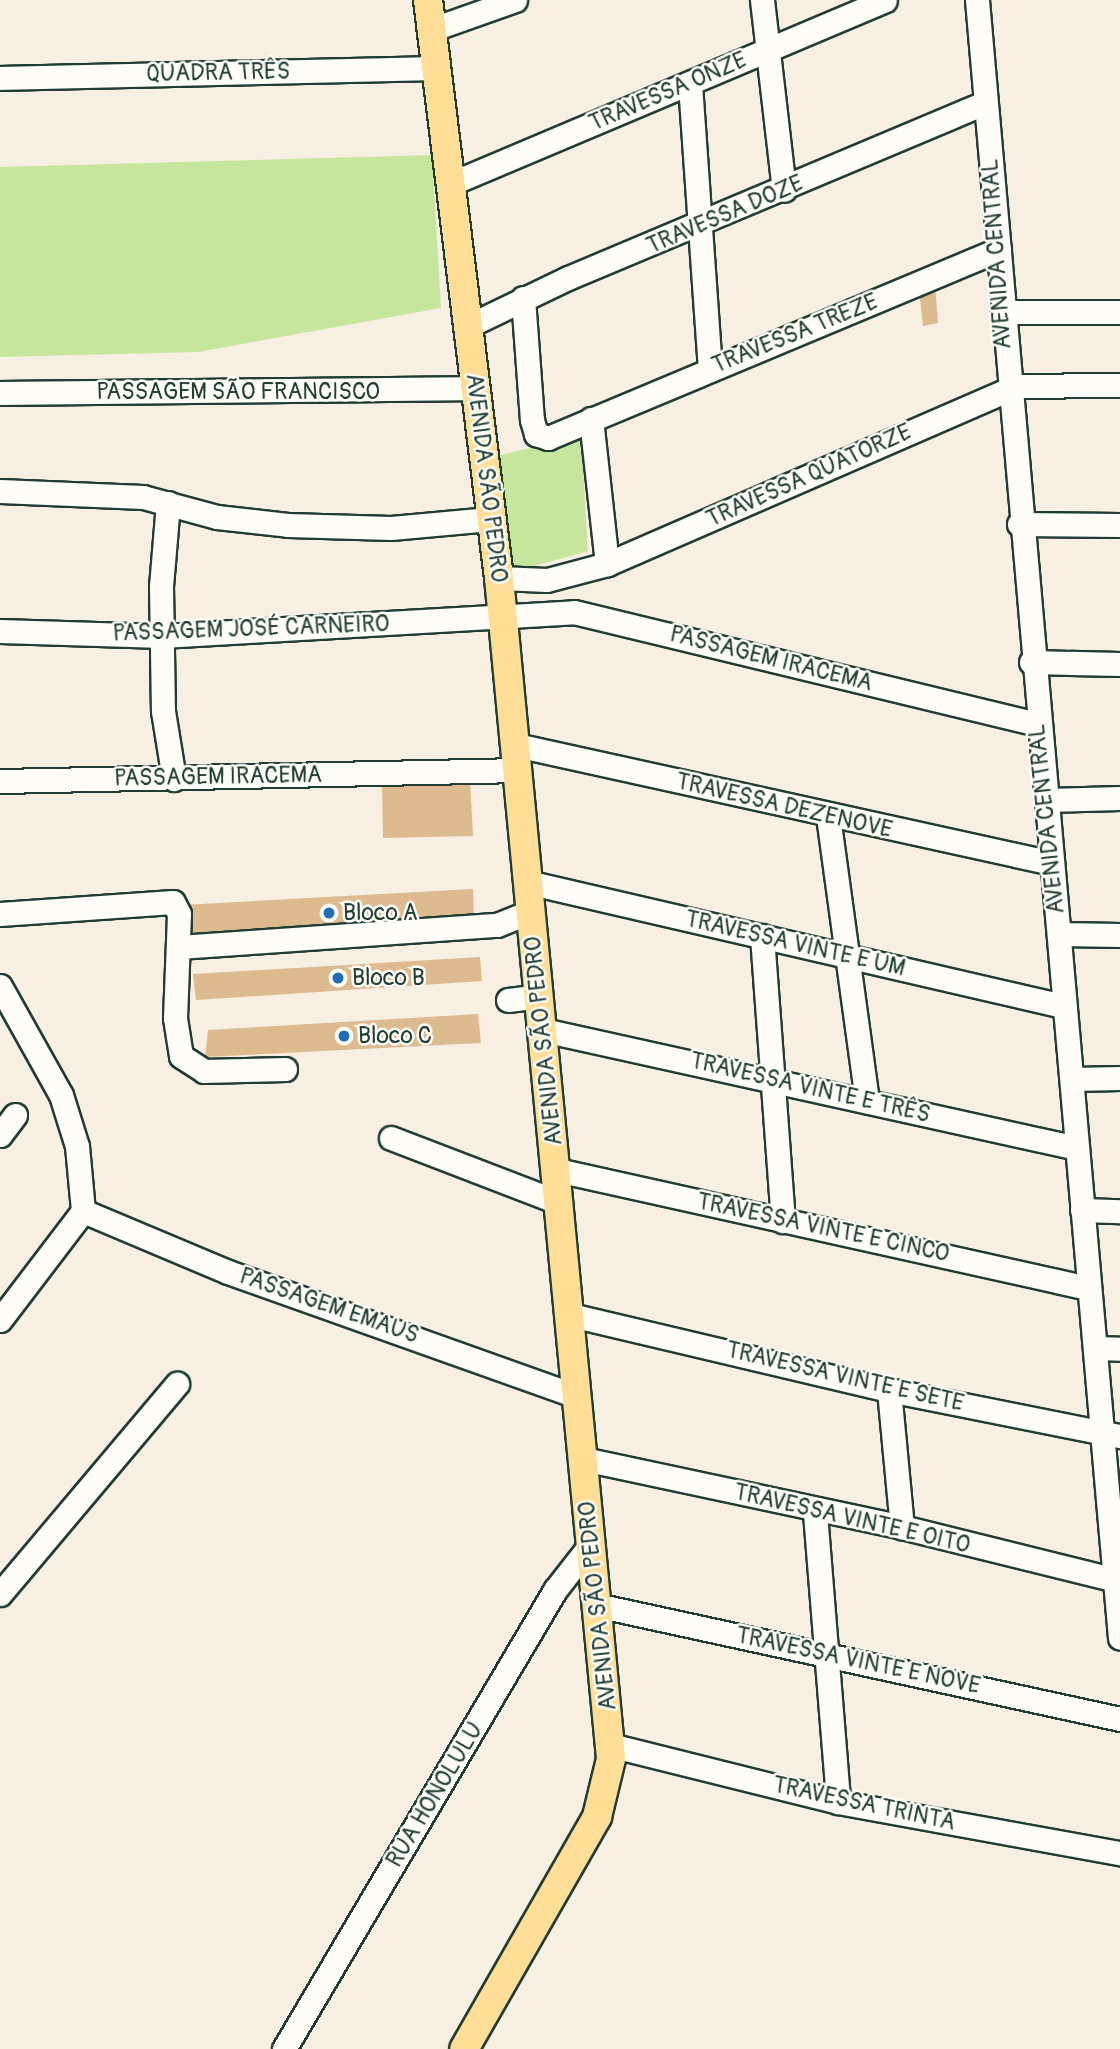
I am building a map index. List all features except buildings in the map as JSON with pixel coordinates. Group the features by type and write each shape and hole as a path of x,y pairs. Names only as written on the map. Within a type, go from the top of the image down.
{"main road":[{"name":"AVENIDA SÃO PEDRO","path":"428,0 466,327 499,578 518,758 527,882 571,1315 610,1745 609,1779 597,1817 464,2049"}],"street":[{"path":"433,29 515,0"},
{"path":"762,0 784,190"},
{"name":"TRAVESSA ONZE","path":"450,184 886,0"},
{"name":"AVENIDA CENTRAL","path":"977,0 999,249 1007,391 1031,662 1047,800 1088,1289 1111,1434 1120,1638"},
{"name":"QUADRA TRÊS","path":"0,78 436,68"},
{"path":"690,83 703,226 710,369"},
{"name":"TRAVESSA DOZE","path":"466,327 523,298 703,226 984,103"},
{"name":"TRAVESSA TREZE","path":"523,298 536,434 548,439 999,249"},
{"path":"1002,312 1120,312"},
{"name":"TRAVESSA QUATORZE","path":"499,578 571,576 607,564 1029,383 1120,385"},
{"name":"PASSAGEM SÃO FRANCISCO","path":"0,393 475,388"},
{"path":"591,419 607,564"},
{"path":"0,491 132,496 217,517 314,526 391,527 490,519"},
{"path":"168,503 162,636 163,711 174,779"},
{"path":"1019,524 1120,525"},
{"path":"571,576 574,612"},
{"name":"PASSAGEM IRACEMA","path":"502,616 574,612 1038,724"},
{"name":"PASSAGEM JOSÉ CARNEIRO","path":"0,631 162,636 502,616"},
{"path":"1031,662 1120,664"},
{"name":"PASSAGEM IRACEMA","path":"0,781 174,779 518,758"},
{"name":"TRAVESSA DEZENOVE","path":"518,758 828,816 1052,863"},
{"path":"1047,800 1120,798"},
{"path":"828,816 867,1101"},
{"name":"TRAVESSA VINTE E UM","path":"527,882 1063,1006"},
{"path":"0,914 148,905 169,901 178,908 175,1018 181,1056 204,1071 285,1069"},
{"path":"179,947 497,925 531,911"},
{"path":"1059,934 1120,935"},
{"path":"762,936 783,1221"},
{"path":"0,986 61,1095 77,1146 83,1211 0,1320"},
{"path":"508,1000 540,996"},
{"name":"TRAVESSA VINTE E TRÊS","path":"543,1030 1077,1148"},
{"path":"1072,1079 1120,1078"},
{"path":"0,1135 15,1115"},
{"path":"391,1138 560,1203"},
{"name":"TRAVESSA VINTE E CINCO","path":"557,1170 1088,1289"},
{"path":"1082,1210 1120,1211"},
{"name":"PASSAGEM EMAUS","path":"83,1211 228,1272 577,1396"},
{"name":"TRAVESSA VINTE E SETE","path":"571,1315 889,1390 1111,1434"},
{"path":"1096,1349 1120,1349"},
{"path":"0,1594 177,1384"},
{"path":"889,1390 902,1527"},
{"name":"TRAVESSA VINTE E OITO","path":"583,1459 815,1513 902,1527 1118,1581"},
{"path":"815,1513 823,1658 838,1802"},
{"name":"RUA HONOLULU","path":"284,2049 550,1598 591,1545"},
{"name":"TRAVESSA VINTE E NOVE","path":"596,1605 823,1658 1120,1719"},
{"name":"TRAVESSA TRINTA","path":"610,1745 838,1802 1120,1853"}],"green space":[{"path":"432,155 441,308 198,352 0,357 0,167"},
{"path":"581,436 588,551 509,573 496,456"}],"place":[{"name":"Bloco A","path":"329,913"},
{"name":"Bloco B","path":"338,978"},
{"name":"Bloco C","path":"344,1036"}]}
